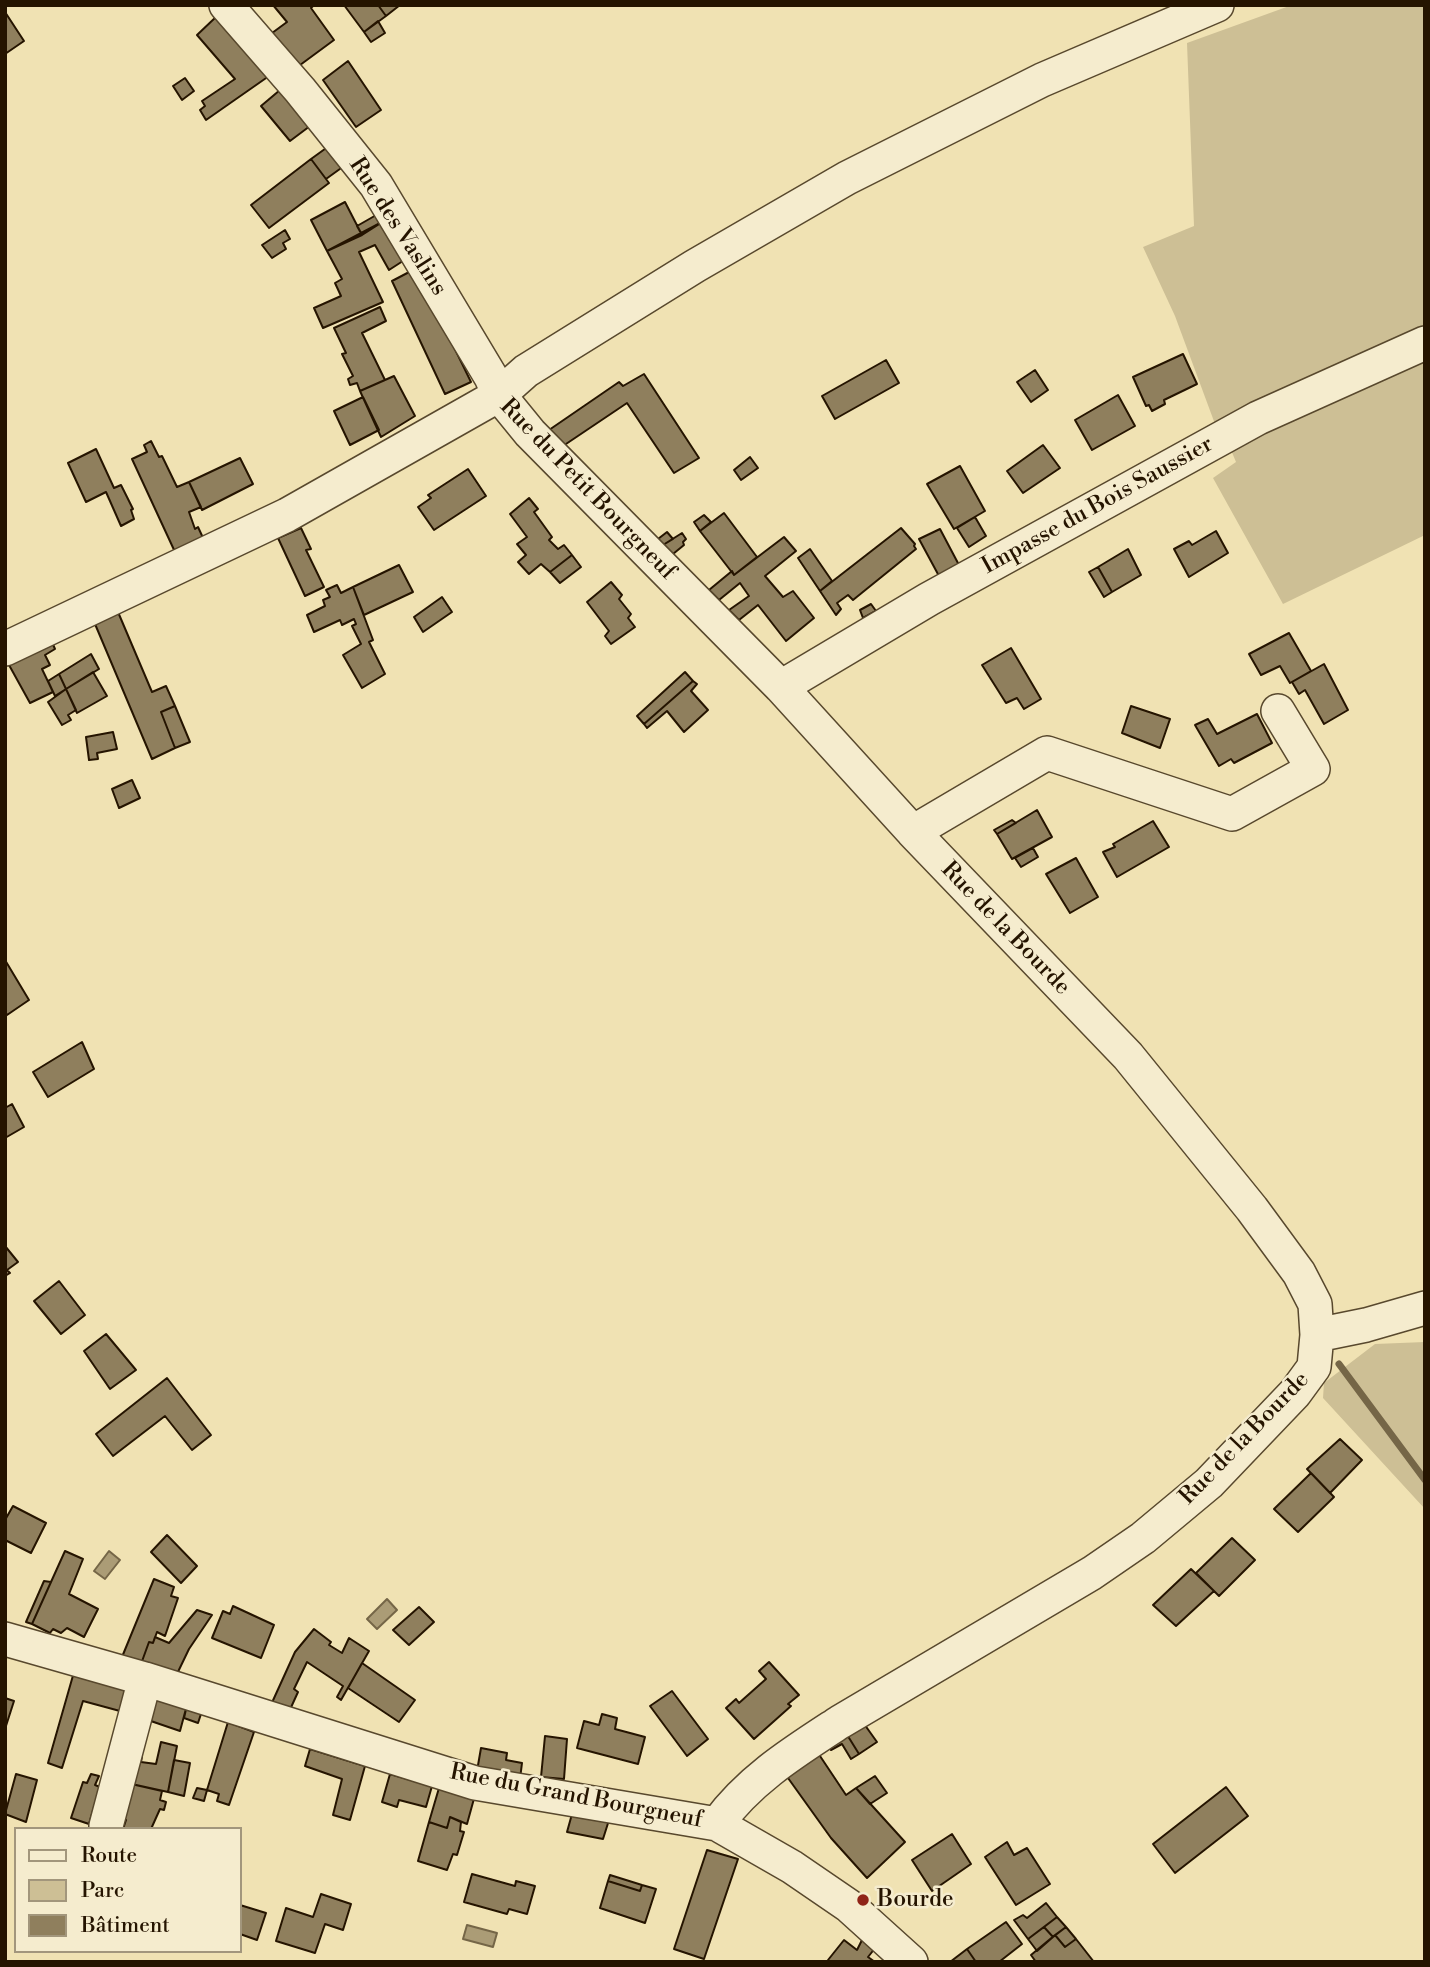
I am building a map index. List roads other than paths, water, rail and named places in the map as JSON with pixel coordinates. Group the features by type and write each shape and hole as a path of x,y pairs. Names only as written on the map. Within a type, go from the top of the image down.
{"street":[{"name":"Rue des Vaslins","path":"226,5 300,90 376,185 491,377 499,395"},
{"path":"499,395 526,371 695,266 847,178 1042,80 1217,5"},
{"name":"Impasse du Bois Saussier","path":"781,687 929,599 1258,418 1425,343"},
{"name":"Rue du Petit Bourgneuf","path":"5,649 287,515 499,395 530,433 781,687 913,832"},
{"path":"913,832 1047,753 1232,814 1313,769 1278,711"},
{"name":"Rue de la Bourde","path":"717,1824 735,1799 751,1784 799,1749 1092,1573 1143,1538 1209,1483 1295,1393 1314,1367 1317,1335 1315,1304 1298,1273 1199,1142 1128,1056 913,832"},
{"path":"1317,1335 1366,1325 1425,1307"},
{"name":"Rue du Grand Bourgneuf","path":"5,1639 145,1679 475,1783 717,1824 792,1867 849,1906 911,1962"},
{"path":"106,1826 145,1679"}],"waterway":[{"path":"1339,1364 1425,1480"}],"place":[{"name":"Bourde","path":"863,1900"}]}
